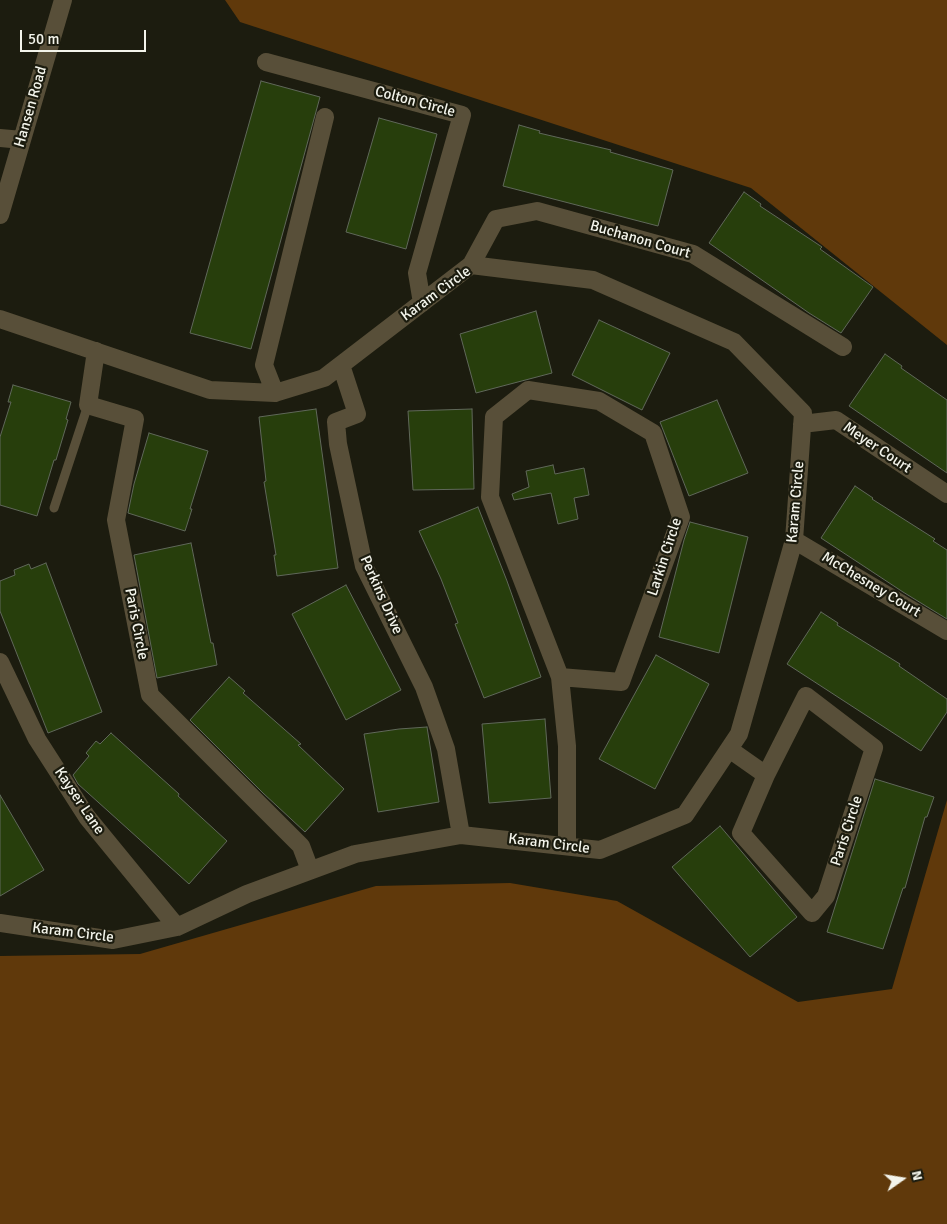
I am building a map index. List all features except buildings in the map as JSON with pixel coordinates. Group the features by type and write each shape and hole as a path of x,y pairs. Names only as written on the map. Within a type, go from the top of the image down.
{"street":[{"name":"Hansen Road","path":"0,215 63,0"},
{"name":"Colton Circle","path":"266,62 462,115 417,273 422,303"},
{"path":"275,393 264,365 325,117"},
{"path":"0,138 22,140"},
{"name":"Buchanon Court","path":"471,265 496,219 536,211 693,254 843,347"},
{"name":"Karam Circle","path":"0,319 210,390 275,393 324,378 471,265 593,280 734,342 803,413 794,540 739,734 685,814 600,850 461,835 355,854 247,894 177,927 113,940 0,923"},
{"path":"88,405 96,351"},
{"name":"Perkins Drive","path":"342,365 357,414 336,422 338,444 364,566 424,687 446,749 461,835"},
{"name":"Larkin Circle","path":"560,676 621,682 681,518 654,432 599,401 528,390 494,417 490,497 560,676 567,746 567,846"},
{"name":"Paris Circle","path":"88,405 135,419 116,520 150,695 300,846 310,870"},
{"name":"Meyer Court","path":"802,424 836,420 947,494"},
{"name":"McChesney Court","path":"794,540 947,631"},
{"name":"Kayser Lane","path":"0,662 37,738 87,817 177,927"},
{"name":"Paris Circle","path":"806,696 874,748 826,896 812,913 741,833 766,775 806,696"},
{"path":"729,749 766,775"}],"lane":[{"path":"54,508 88,405"}],"shaded area":[{"path":"225,0 947,0 947,345 751,188 240,22"},
{"path":"947,800 947,1224 0,1224 0,956 140,954 376,886 510,883 617,901 798,1002 892,989"}]}
